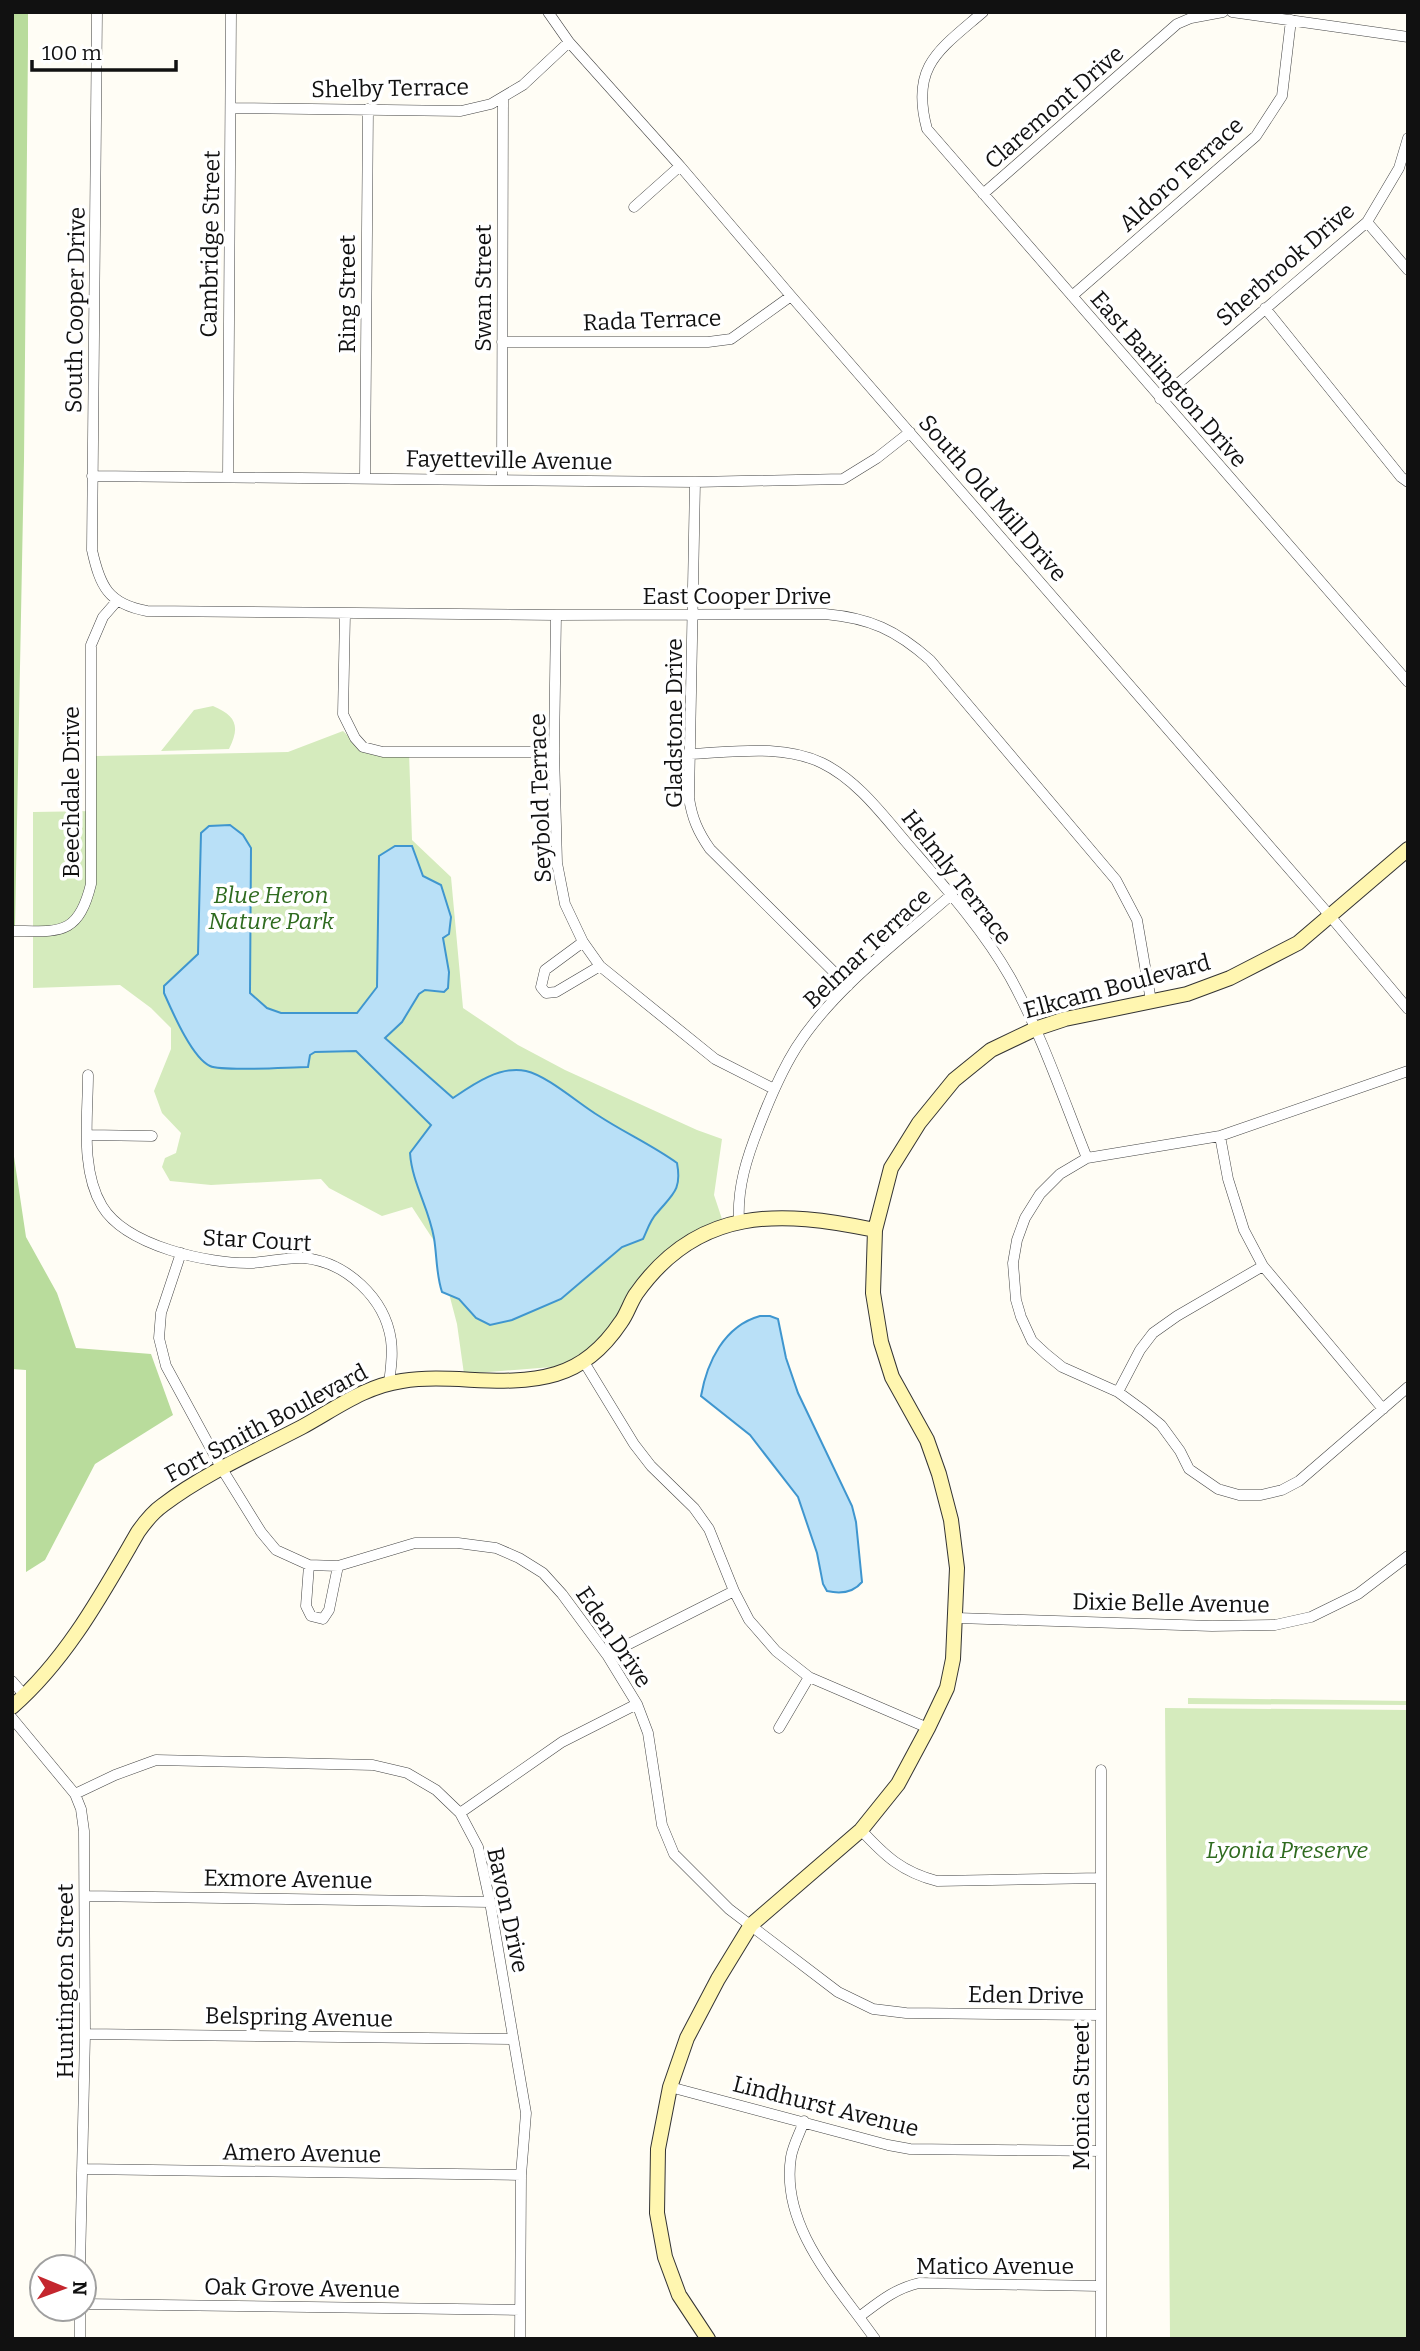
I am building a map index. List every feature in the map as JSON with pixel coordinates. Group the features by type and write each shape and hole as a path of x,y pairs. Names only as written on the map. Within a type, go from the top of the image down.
{"street":[{"name":"South Cooper Drive","path":"97,12 92,550 97,573 105,590 117,601"},
{"name":"Cambridge Street","path":"228,477 231,12"},
{"name":"South Old Mill Drive","path":"548,12 569,42 680,166 1408,1009"},
{"name":"East Barlington Drive","path":"983,12 938,51 925,74 920,91 927,129 1160,398 1404,670 1408,682"},
{"name":"Claremont Drive","path":"983,194 1177,24 1191,18 1223,12"},
{"path":"1232,12 1408,37"},
{"name":"Aldoro Terrace","path":"1072,296 1256,136 1282,96 1291,20"},
{"name":"Shelby Terrace","path":"231,108 461,111 491,104 503,98 523,85 569,42"},
{"name":"Swan Street","path":"502,479 503,98"},
{"name":"Ring Street","path":"365,478 368,109"},
{"name":"Sherbrook Drive","path":"1160,398 1367,222 1399,168 1408,138"},
{"path":"634,206 680,166"},
{"path":"1367,222 1408,270"},
{"name":"Rada Terrace","path":"502,342 708,342 731,339 790,296"},
{"path":"1265,308 1401,477 1408,482"},
{"name":"Fayetteville Avenue","path":"92,476 695,482 843,479 877,458 910,432"},
{"name":"Gladstone Drive","path":"695,482 689,797 693,819 710,849 848,986"},
{"name":"East Cooper Drive","path":"117,601 147,611 693,616 825,614 853,617 888,628 930,660 1116,880 1137,920 1151,1001"},
{"name":"Beechdale Drive","path":"12,931 54,931 69,926 80,914 88,895 91,884 91,645 103,617 117,601"},
{"path":"345,614 343,714 355,738 363,747 383,751 554,752"},
{"name":"Seybold Terrace","path":"556,615 554,752 557,863 565,904 583,943 600,966 715,1059 774,1089"},
{"name":"Helmly Terrace","path":"691,754 784,751 822,762 850,781 877,808 951,895 986,940 1010,979 1035,1029 1087,1157"},
{"name":"Elkcam Boulevard","path":"708,2339 679,2295 665,2257 657,2213 658,2148 670,2087 687,2038 751,1924 860,1830 898,1784 947,1688 953,1659 957,1618 957,1568 951,1520 927,1440 892,1377 881,1342 873,1293 874,1230 891,1168 919,1123 954,1080 991,1050 1035,1029 1065,1019 1187,994 1230,978 1298,943 1408,849"},
{"name":"Belmar Terrace","path":"739,1222 738,1197 749,1152 774,1089 797,1046 848,986 951,895"},
{"path":"583,943 545,970 541,987 546,993 556,992 600,966"},
{"path":"1408,1071 1220,1136 1087,1157 1060,1174 1040,1194 1025,1218 1013,1263 1016,1300 1032,1340 1062,1367 1118,1392 1160,1425 1180,1451 1189,1469 1218,1489 1239,1495 1261,1495 1282,1490 1299,1481 1408,1387"},
{"name":"Star Court","path":"88,1075 88,1160 102,1207 119,1224 143,1239 181,1254 223,1262 253,1263 307,1258 334,1266 358,1282 380,1309 390,1338 392,1362 389,1383"},
{"path":"88,1135 152,1136"},
{"path":"1220,1136 1228,1179 1244,1230 1263,1266 1383,1409"},
{"name":"Fort Smith Boulevard","path":"12,1707 44,1675 76,1634 149,1517 182,1492 222,1469 344,1405 355,1396 389,1383 407,1380 523,1379 555,1374 584,1362 611,1336 635,1295 662,1264 687,1245 717,1228 769,1217 807,1218 874,1230"},
{"name":"Eden Drive","path":"181,1254 161,1313 159,1338 166,1367 222,1469 261,1532 276,1550 309,1565 338,1566 415,1543 458,1543 496,1548 519,1558 543,1573 562,1594 607,1655 637,1704 648,1733 662,1825 674,1854 729,1909 838,1992 873,2008 906,2013 1101,2015"},
{"path":"1118,1392 1140,1350 1153,1333 1263,1266"},
{"path":"584,1362 634,1444 651,1466 694,1507 709,1529 734,1591 750,1620 776,1651 809,1677 928,1728"},
{"name":"Dixie Belle Avenue","path":"957,1618 1212,1626 1275,1625 1311,1617 1358,1594 1408,1556"},
{"path":"309,1565 306,1606 312,1616 323,1619 329,1610 338,1566"},
{"path":"607,1655 734,1591"},
{"path":"779,1728 809,1677"},
{"path":"12,1682 25,1696"},
{"path":"460,1814 562,1742 637,1704"},
{"name":"Huntington Street","path":"12,1718 75,1794 81,1809 84,1831 85,2034 80,2253"},
{"name":"Bavon Drive","path":"75,1794 114,1775 156,1760 373,1765 407,1773 436,1790 460,1814 478,1847 526,2113 521,2175 520,2339"},
{"name":"Monica Street","path":"1101,1770 1101,2339"},
{"path":"860,1830 888,1859 916,1875 937,1881 1101,1878"},
{"name":"Exmore Avenue","path":"86,1896 489,1902"},
{"name":"Belspring Avenue","path":"85,2034 513,2039"},
{"name":"Lindhurst Avenue","path":"670,2087 910,2149 1101,2151"},
{"path":"804,2122 792,2155 789,2188 794,2213 807,2242 875,2339"},
{"name":"Amero Avenue","path":"82,2169 521,2175"},
{"name":"Matico Avenue","path":"859,2317 890,2293 919,2283 1100,2286"},
{"name":"Oak Grove Avenue","path":"98,2304 520,2310"}],"green space":[{"path":"12,12 28,12 24,460 15,926 12,926"},
{"path":"213,706 232,718 234,723 235,734 229,749 161,751 194,710"},
{"name":"Blue Heron Nature Park","path":"343,731 363,750 409,752 412,840 451,877 463,1008 518,1045 565,1070 722,1139 714,1195 722,1219 695,1232 651,1264 611,1328 586,1353 565,1366 464,1374 457,1324 436,1244 412,1207 382,1216 329,1188 321,1179 211,1185 170,1181 162,1167 165,1158 176,1153 181,1133 162,1113 154,1091 171,1049 171,1028 151,1008 120,985 33,988 33,812 95,811 96,756 288,752"},
{"path":"12,936 13,1150 26,1237 57,1293 76,1348 151,1354 173,1415 95,1464 45,1560 26,1572 26,1370 12,1369"},
{"path":"1188,1698 1408,1701 1408,1705 1188,1704"},
{"name":"Lyonia Preserve","path":"1165,1708 1408,1710 1408,2339 1170,2339"}],"water":[{"path":"230,825 243,835 251,848 250,993 267,1008 281,1013 357,1013 377,987 379,856 395,846 412,846 423,876 441,885 451,917 449,934 443,938 449,972 448,988 444,992 425,990 419,994 402,1022 385,1038 453,1098 496,1073 526,1071 553,1084 599,1116 677,1163 678,1180 675,1191 652,1219 643,1239 622,1247 561,1299 512,1320 490,1325 476,1318 459,1299 442,1292 432,1227 414,1175 410,1153 431,1125 356,1051 315,1052 310,1055 308,1067 257,1069 217,1068 210,1066 196,1054 177,1022 164,993 164,986 198,954 201,833 209,826"},
{"path":"760,1316 778,1319 786,1358 798,1393 852,1506 862,1582 850,1590 827,1591 798,1497 750,1435 701,1396 719,1347 736,1328"}]}
